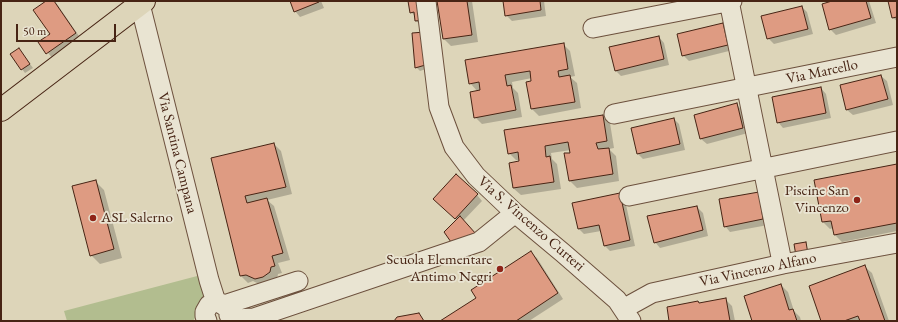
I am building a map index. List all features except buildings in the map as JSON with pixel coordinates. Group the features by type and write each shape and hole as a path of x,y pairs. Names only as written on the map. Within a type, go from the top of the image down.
{"main road":[{"path":"1,110 142,2"}],"street":[{"name":"Via S. Vincenzo Curteri","path":"426,1 439,107 454,147 476,176 515,213 563,252 617,300 627,315"},
{"path":"593,28 730,1 781,258"},
{"name":"Via Santina Campana","path":"142,2 209,280 224,311"},
{"name":"Via Marcello","path":"614,114 897,56"},
{"path":"629,196 897,141"},
{"path":"207,321 205,316 206,308 209,305 224,311 236,319 254,318 479,242 515,213"},
{"name":"Via Vincenzo Alfano","path":"627,315 652,293 783,264 897,243"},
{"path":"224,311 298,281"}],"green space":[{"path":"201,275 204,289 203,299 199,311 193,321 67,321 64,311"}],"place":[{"name":"Piscine San Vincenzo","path":"857,200"},
{"name":"ASL Salerno","path":"93,218"},
{"name":"Scuola Elementare Antimo Negri","path":"500,269"}]}
